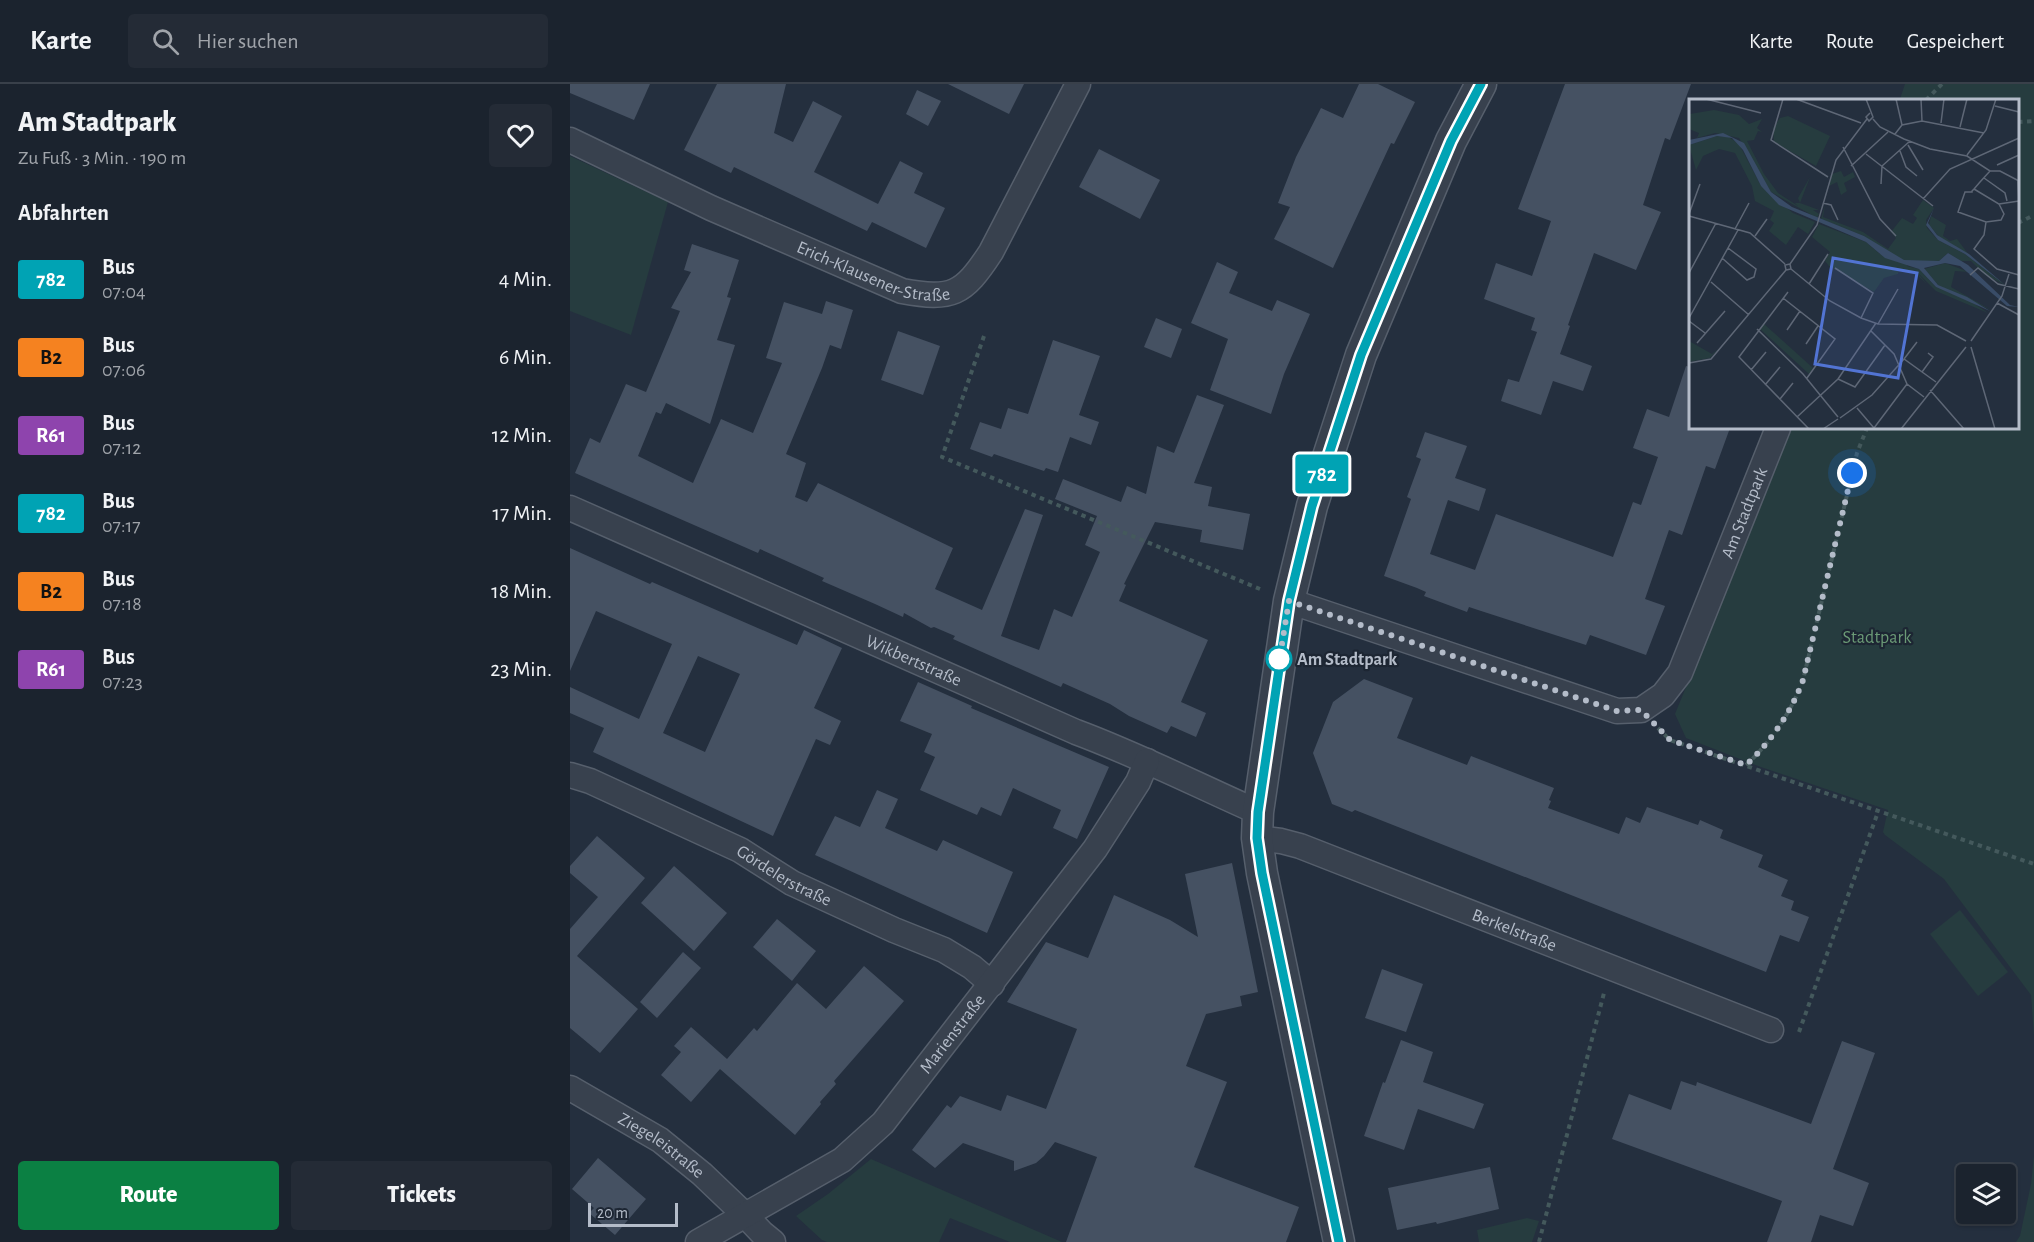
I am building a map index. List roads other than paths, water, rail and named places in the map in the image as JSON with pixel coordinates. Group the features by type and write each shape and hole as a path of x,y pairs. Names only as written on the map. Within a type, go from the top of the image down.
{"street":[{"name":"Erich-Klausener-Straße","path":"570,140 711,208 902,291 928,296 954,293 977,273 991,252 1078,84"},
{"path":"1339,1242 1269,907 1258,825 1289,601 1312,506 1361,355 1451,141 1481,84"},
{"name":"Am Stadtpark","path":"1289,601 1617,711 1641,710 1663,695 1680,673 1778,429"},
{"name":"Wikbertstraße","path":"570,508 1147,761 1258,825"},
{"name":"Marienstraße","path":"698,1242 843,1160 883,1123 1095,849 1138,782 1147,761"},
{"name":"Gördelerstraße","path":"570,775 590,781 740,850 792,883 894,930 944,950 972,967 992,984"},
{"name":"Berkelstraße","path":"1258,825 1300,846 1771,1030"},
{"name":"Ziegeleistraße","path":"570,1088 660,1140 702,1174 774,1242"}],"place":[{"name":"Am Stadtpark","path":"1279,659"}],"park label":[{"name":"Stadtpark","path":"1877,637"}]}
